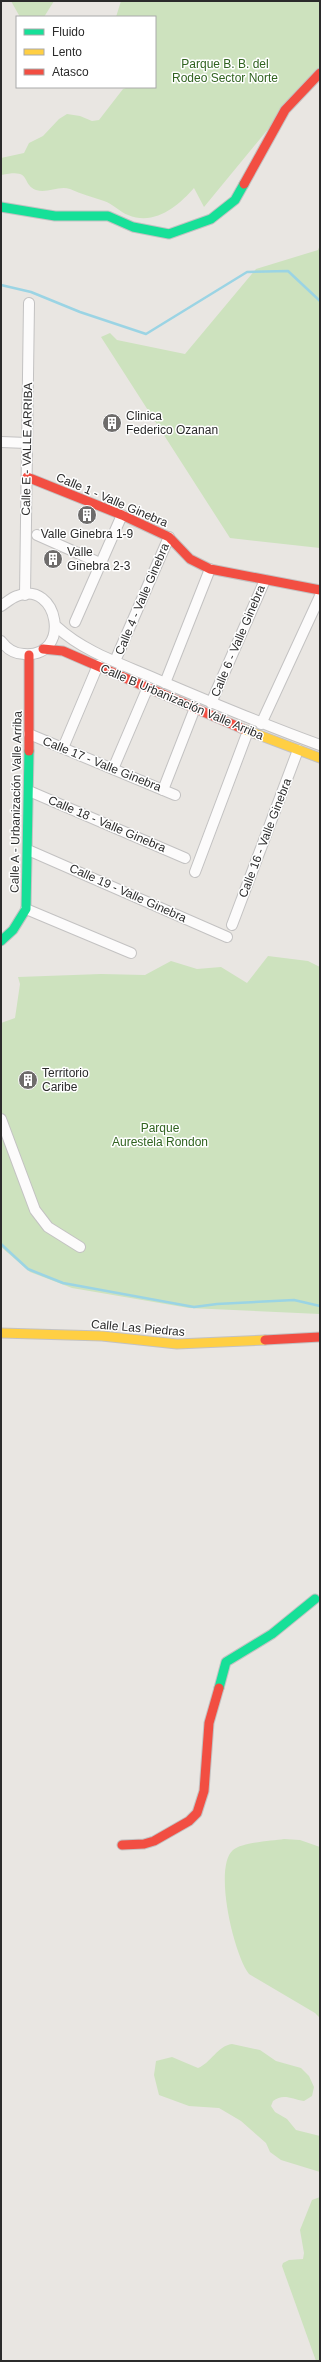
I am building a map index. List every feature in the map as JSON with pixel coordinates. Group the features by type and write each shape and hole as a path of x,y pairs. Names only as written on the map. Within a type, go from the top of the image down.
{"street":[{"path":"1,207 55,216 108,216 133,227 169,234 184,230 211,219 235,200 285,110 320,72"},
{"name":"Calle E - VALLE ARRIBA","path":"25,595 29,303"},
{"path":"1,442 27,443"},
{"name":"Calle 1 - Valle Ginebra","path":"27,477 122,515 169,537 190,560 210,569 320,590"},
{"path":"75,622 122,515"},
{"path":"37,535 100,563"},
{"name":"Calle 4 - Valle Ginebra","path":"116,661 169,537"},
{"path":"165,683 210,569"},
{"name":"Calle 6 - Valle Ginebra","path":"211,703 265,580"},
{"path":"1,606 17,596 36,596 44,600 52,609 56,627 51,641 43,649 29,655 19,654 9,650 1,641"},
{"path":"261,724 320,596"},
{"name":"Calle B Urbanización Valle Arriba","path":"56,627 70,639 165,683 261,724 319,742"},
{"name":"Calle B Urbanización Valle Arriba","path":"43,649 63,651 248,731 320,758"},
{"name":"Calle A - Urbanización Valle Arriba","path":"1,941 13,930 26,910 28,850 29,655"},
{"path":"63,748 98,665"},
{"path":"112,769 148,687"},
{"path":"163,790 195,708"},
{"path":"196,872 248,731"},
{"name":"Calle 17 - Valle Ginebra","path":"29,734 176,795"},
{"name":"Calle 16 - Valle Ginebra","path":"232,926 298,750"},
{"name":"Calle 18 - Valle Ginebra","path":"28,791 185,858"},
{"name":"Calle 19 - Valle Ginebra","path":"28,850 227,937"},
{"path":"26,910 131,953"},
{"path":"1,1119 35,1210 48,1227 80,1246"},
{"name":"Calle Las Piedras","path":"1,1333 102,1336 177,1344 320,1338"},
{"path":"122,1846 144,1844 154,1841 189,1821 197,1813 204,1791 210,1723 226,1662 272,1634 315,1599"}],"green space":[{"path":"11,1 54,1 45,16 19,16"},
{"name":"Parque B. B. del Rodeo Sector Norte","path":"121,1 320,1 320,66 204,207 194,188 181,201 165,212 157,216 138,218 125,214 107,202 70,189 62,188 40,191 31,187 24,177 18,173 1,175 1,158 24,153 29,143 43,136 59,119 67,114 80,116 92,121 99,120 123,89 156,88 156,16 116,16"},
{"path":"320,245 320,548 230,538 101,337 110,333 117,340 185,354 256,269 318,250"},
{"name":"Parque Aurestela Rondon","path":"268,956 308,961 320,967 320,1314 189,1308 72,1288 30,1272 1,1247 1,1023 15,1018 20,984 18,977 101,974 145,975 171,961 197,969 221,967 247,983"},
{"path":"284,1839 300,1840 320,1847 320,2018 315,2013 249,1974 237,1949 232,1931 225,1892 227,1859 237,1847"},
{"path":"232,2044 260,2050 276,2061 301,2068 309,2076 314,2087 312,2096 304,2101 288,2097 280,2097 273,2101 271,2106 275,2112 287,2119 296,2130 320,2136 320,2172 281,2160 270,2152 266,2143 241,2121 219,2108 189,2106 159,2095 154,2075 156,2061 172,2057 198,2068 203,2066 222,2048"},
{"path":"320,2197 320,2361 316,2361 282,2266 283,2263 289,2260 303,2259 304,2253 300,2230 312,2200"}],"waterway":[{"path":"1,285 31,292 80,312 146,334 247,272 288,271 320,301"},
{"path":"1,1244 28,1269 63,1283 194,1307 217,1304 294,1300 320,1306"}],"traffic: fast":[{"path":"1,207 55,216 108,216 133,227 169,234 211,219 235,200 244,184"},
{"path":"1,941 13,930 26,909 29,751"},
{"path":"219,1688 226,1662 272,1634 315,1599"}],"traffic: slow":[{"path":"243,729 320,758"},
{"path":"1,1333 102,1336 177,1344 265,1340"}],"traffic: jam":[{"path":"244,184 285,110 320,73"},
{"path":"27,477 122,515 169,537 190,559 210,569 320,590"},
{"path":"43,649 63,651 243,729"},
{"path":"29,655 29,751"},
{"path":"265,1340 320,1337"},
{"path":"122,1845 144,1844 154,1841 189,1821 197,1813 204,1791 209,1723 219,1688"}],"place":[{"name":"Clinica Federico Ozanan","path":"112,423"},
{"name":"Valle Ginebra 1-9","path":"87,515"},
{"name":"Valle Ginebra 2-3","path":"53,559"},
{"name":"Territorio Caribe","path":"28,1080"}]}
